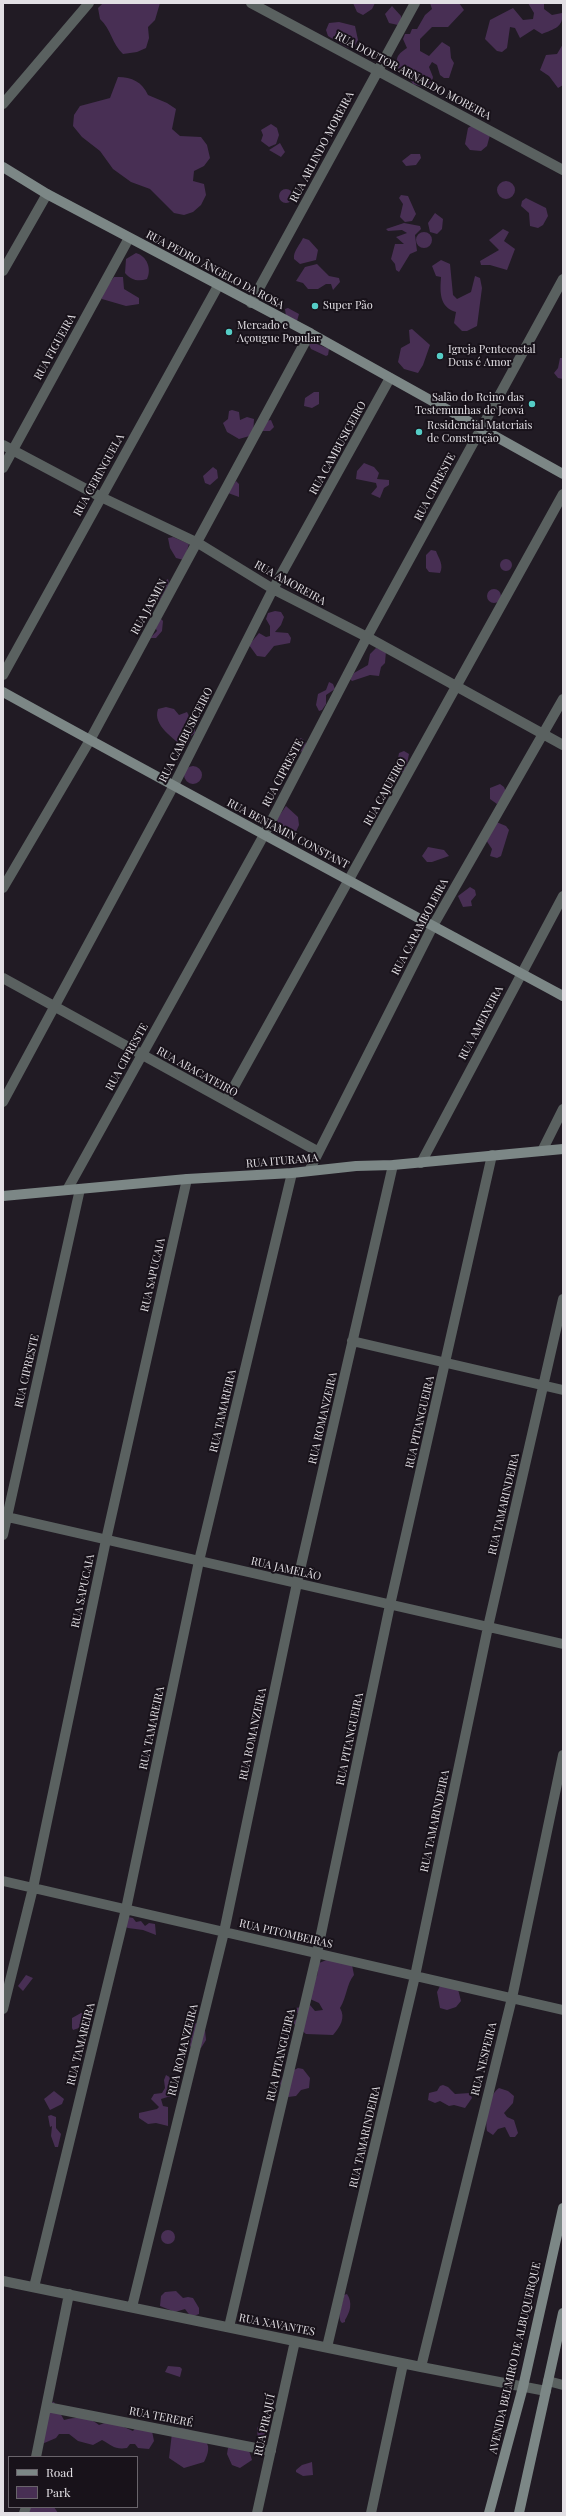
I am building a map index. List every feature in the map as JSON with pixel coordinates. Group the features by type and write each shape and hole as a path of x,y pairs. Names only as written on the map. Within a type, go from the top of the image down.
{"street":[{"path":"3,104 89,3"},
{"name":"RUA DOUTOR ARNALDO MOREIRA","path":"251,3 563,170"},
{"name":"RUA ARLINDO MOREIRA","path":"251,303 415,3"},
{"name":"RUA PEDRO ÂNGELO DA ROSA","path":"3,167 47,194 218,286 310,333 563,474"},
{"path":"3,271 47,194"},
{"name":"RUA FIGUEIRA","path":"3,468 129,238"},
{"name":"RUA CIPRESTE","path":"67,1190 264,835 367,637 480,428 563,279"},
{"name":"RUA CERINGUELA","path":"3,675 218,286"},
{"name":"RUA JASMIN","path":"3,888 90,740 198,543 310,333"},
{"name":"RUA CAMBUSICEIRO","path":"3,1102 173,787 273,589 390,378"},
{"name":"RUA AMOREIRA","path":"3,445 101,497 198,543 273,589 367,637 457,688 563,744"},
{"name":"RUA CAJUEIRO","path":"226,1101 457,688 563,494"},
{"name":"RUA BENJAMIN CONSTANT","path":"3,692 173,787 434,924 563,996"},
{"name":"RUA CARAMBOLEIRA","path":"308,1171 434,924 563,699"},
{"name":"RUA AMEIXEIRA","path":"421,1163 520,973 563,896"},
{"name":"RUA ABACATEIRO","path":"3,978 142,1056 318,1151"},
{"path":"542,1151 563,1109"},
{"name":"RUA ITURAMA","path":"3,1196 187,1179 292,1173 356,1166 421,1163 492,1155 563,1150"},
{"name":"RUA PITANGUEIRA","path":"229,2327 318,1953 390,1605 492,1155"},
{"name":"RUA ROMANZEIRA","path":"132,2307 224,1932 297,1583 393,1165"},
{"name":"RUA TAMAREIRA","path":"34,2287 126,1909 199,1561 292,1173"},
{"name":"RUA SAPUCAIA","path":"3,2009 33,1888 106,1540 187,1179"},
{"name":"RUA CIPRESTE","path":"3,1535 5,1517 80,1189"},
{"name":"RUA TAMARINDEIRA","path":"328,2347 415,1976 488,1627 563,1299"},
{"path":"352,1341 445,1364 563,1390"},
{"name":"RUA JAMELÃO","path":"5,1517 563,1644"},
{"name":"RUA NESPEIRA","path":"421,2367 512,1998 563,1755"},
{"name":"RUA PITOMBEIRAS","path":"3,1881 563,2010"},
{"name":"AVENIDA BELMIRO DE ALBUQUERQUE","path":"490,2513 522,2387 563,2208"},
{"name":"RUA XAVANTES","path":"3,2281 328,2347 403,2364 522,2387 563,2385"},
{"path":"36,2456 69,2294"},
{"path":"519,2513 563,2312"},
{"name":"RUA PIRAJUÍ","path":"257,2513 294,2341"},
{"path":"371,2513 403,2364"},
{"name":"RUA TERERÉ","path":"47,2407 271,2452"}],"green space":[{"path":"103,3 160,3 155,20 148,27 149,38 146,48 137,52 123,54 119,50 107,27 100,19 98,8"},
{"path":"353,3 375,3 372,9 363,15 357,12"},
{"path":"430,3 459,3 464,10 448,27 432,27 420,39 420,51 429,56 442,42 450,47 451,58 454,63 449,78 444,78 440,75 437,65 432,62 429,67 433,77 432,82 423,87 413,84 407,75 399,70 397,59 399,54 407,48 403,39 405,34 410,34 412,29 417,29 425,15 432,9"},
{"path":"528,3 544,3 544,9 552,15 562,13 560,24 554,29 542,34 534,29 520,38 515,28 510,27 507,48 502,52 497,51 485,39 490,20 513,8 523,20 533,19 534,13"},
{"path":"392,6 401,16 401,22 398,25 389,23 385,14"},
{"path":"339,22 355,26 358,40 355,45 348,48 328,36 326,30 329,23"},
{"path":"563,44 563,85 558,88 549,76 540,70 546,55 557,54"},
{"path":"118,77 136,81 146,90 148,95 167,103 176,109 172,129 180,136 201,137 207,145 210,158 204,166 194,171 193,181 204,184 206,195 201,205 193,212 184,215 174,213 150,189 131,182 113,169 100,151 82,137 73,126 74,115 80,106 110,98"},
{"path":"271,124 277,128 279,135 276,144 269,147 261,141 263,135 261,130"},
{"path":"474,124 490,135 487,146 481,151 470,150 465,144 468,128"},
{"path":"280,143 285,152 281,157 269,150"},
{"path":"411,154 420,154 421,158 416,165 406,166 402,161"},
{"path":"502,181 510,181 515,186 513,197 510,199 502,199 497,194 497,186"},
{"path":"286,189 291,191 293,196 291,201 286,203 281,201 279,196 281,191"},
{"path":"401,195 408,196 416,214 412,221 405,222 400,217 403,204 399,198"},
{"path":"526,198 546,208 548,216 543,225 538,228 530,226 529,213 521,206 522,201"},
{"path":"435,213 443,219 442,229 437,234 430,232 428,223"},
{"path":"404,223 420,226 421,229 415,235 417,251 410,254 399,272 396,270 395,264 391,259 395,244 404,244 396,237 407,233 402,230 388,231 386,229"},
{"path":"503,229 509,232 504,241 515,249 507,270 490,265 481,265 480,261 499,250 489,240"},
{"path":"424,232 431,237 432,240 427,247 424,248 417,243 416,240 421,233"},
{"path":"303,238 309,240 318,250 316,260 300,264 294,259 294,256"},
{"path":"136,253 143,257 148,263 149,271 147,279 135,280 125,273 126,259"},
{"path":"441,260 450,264 453,295 457,299 471,292 475,276 480,278 482,288 477,326 467,331 462,331 454,323 456,312 446,307 442,298 441,277 436,276 432,266"},
{"path":"317,264 329,276 339,278 340,282 333,290 331,284 326,284 318,289 308,289 303,283 296,281 305,267"},
{"path":"114,277 123,277 124,289 139,298 139,304 126,306 102,299 100,296"},
{"path":"288,308 299,314 297,321 286,316 285,309"},
{"path":"412,329 430,345 423,365 418,373 404,369 398,362 401,348 410,343 409,330"},
{"path":"312,342 329,349 328,355 326,356 311,349 309,345"},
{"path":"560,358 563,358 563,379 558,378 554,373 558,368"},
{"path":"314,392 319,392 319,404 312,408 304,406 305,398"},
{"path":"232,410 239,412 240,420 247,417 254,419 253,435 239,439 227,432 223,423 228,419 229,411"},
{"path":"271,420 274,427 270,431 261,431 266,421"},
{"path":"364,463 374,467 379,473 377,479 389,480 389,485 384,488 380,498 371,494 377,487 376,483 356,479 357,471"},
{"path":"213,467 217,470 218,478 210,485 205,483 203,476"},
{"path":"236,481 239,484 239,497 228,493"},
{"path":"173,537 189,544 184,560 176,558 170,548 168,538"},
{"path":"431,550 436,551 440,559 440,573 429,572 426,568 426,555"},
{"path":"508,559 511,560 511,570 504,571 501,570 500,563 501,560"},
{"path":"168,579 169,584 160,600 154,595 153,588"},
{"path":"494,589 499,591 501,596 499,601 494,603 489,601 487,596 489,591"},
{"path":"275,611 281,612 284,617 281,625 275,632 288,633 291,638 290,643 274,646 265,657 257,656 249,645 259,633 266,637 270,636 270,626 266,619 268,613"},
{"path":"159,617 163,621 162,631 156,638 150,638 157,631 155,627"},
{"path":"376,648 386,651 385,663 381,667 379,676 370,675 352,681 350,679 354,673 368,665 370,654"},
{"path":"329,682 333,684 335,689 326,695 326,704 322,710 319,711 316,705 318,694 326,690"},
{"path":"166,707 174,709 179,715 187,712 189,716 194,717 195,733 191,736 188,743 183,748 165,731 158,721 158,709"},
{"path":"296,738 302,738 306,742 306,748 302,752 296,752 292,748 292,742"},
{"path":"404,751 409,754 405,773 400,772 397,764 399,753"},
{"path":"193,766 199,769 202,775 199,781 193,784 187,781 184,775 187,769"},
{"path":"500,784 504,787 506,792 497,804 490,799 490,788"},
{"path":"286,806 298,817 299,825 295,834 284,829 275,830 272,826"},
{"path":"494,821 506,826 509,830 501,856 497,858 490,856 492,849 486,840"},
{"path":"428,847 444,850 449,856 432,862 427,862 422,856"},
{"path":"470,887 475,890 476,895 471,901 472,906 463,907 458,896"},
{"path":"128,1917 133,1918 136,1922 141,1921 145,1926 149,1923 155,1924 156,1935 143,1930 126,1927"},
{"path":"329,1959 352,1965 354,1975 349,1983 340,2008 342,2012 342,2019 338,2029 333,2035 306,2034 294,2024 294,2021 302,2015 297,2013 296,2008 310,2005 315,2011 323,2010 319,2003 310,1999 312,1979 317,1976 319,1963"},
{"path":"26,1975 33,1978 23,1991 18,1986"},
{"path":"440,1986 458,1989 461,2001 456,2007 447,2010 440,2008 437,1992"},
{"path":"81,2013 86,2014 89,2028 83,2032 79,2028 73,2030 72,2028 72,2018"},
{"path":"197,2023 205,2030 206,2040 201,2048 193,2048 188,2045 189,2025"},
{"path":"298,2068 303,2069 310,2078 309,2088 301,2090 296,2096 288,2097 283,2095 280,2083 284,2075"},
{"path":"166,2075 173,2079 171,2096 161,2099 163,2106 168,2107 168,2126 156,2123 148,2124 139,2118 139,2113 157,2109 159,2107 151,2099 154,2094 162,2093 165,2088 164,2080"},
{"path":"443,2085 448,2087 455,2094 470,2093 472,2098 465,2108 454,2105 449,2106 440,2101 435,2103 428,2100 429,2093 437,2091 440,2086"},
{"path":"499,2088 508,2091 514,2096 513,2103 504,2113 507,2117 514,2120 518,2133 515,2137 510,2137 505,2127 498,2129 493,2135 487,2131 486,2121 488,2108 492,2096"},
{"path":"54,2091 64,2099 62,2104 50,2110 44,2099"},
{"path":"51,2115 56,2117 56,2128 61,2134 58,2147 55,2147 51,2136 52,2126 50,2127 48,2116"},
{"path":"165,2230 171,2230 175,2234 175,2240 171,2244 165,2244 161,2240 161,2234"},
{"path":"176,2291 183,2298 193,2298 199,2308 199,2314 191,2317 185,2309 175,2312 160,2306 161,2296 165,2292"},
{"path":"347,2294 350,2301 350,2307 345,2322 342,2323 340,2320 340,2310 344,2295"},
{"path":"168,2366 180,2367 182,2369 180,2377 165,2372"},
{"path":"54,2402 64,2420 82,2418 95,2422 99,2425 110,2421 133,2431 136,2427 151,2426 154,2441 149,2449 138,2448 135,2444 130,2444 127,2448 119,2448 113,2447 102,2440 93,2445 78,2441 69,2434 59,2434 56,2438 42,2444 49,2403"},
{"path":"266,2418 270,2420 270,2426 263,2444 258,2443 257,2428"},
{"path":"179,2428 187,2429 196,2433 207,2443 208,2450 204,2462 184,2468 169,2458 172,2433"},
{"path":"247,2444 252,2460 240,2468 232,2465 227,2454 228,2448"},
{"path":"312,2462 313,2475 303,2476 296,2472 296,2470 302,2465"},
{"path":"20,2508 55,2508 58,2513 23,2513"}],"place":[{"name":"Super Pão","path":"315,306"},
{"name":"Mercado e Açougue Popular","path":"229,332"},
{"name":"Igreja Pentecostal Deus é Amor","path":"440,356"},
{"name":"Salão do Reino das Testemunhas de Jeová","path":"532,404"},
{"name":"Residencial Materiais de Construção","path":"419,432"}]}
